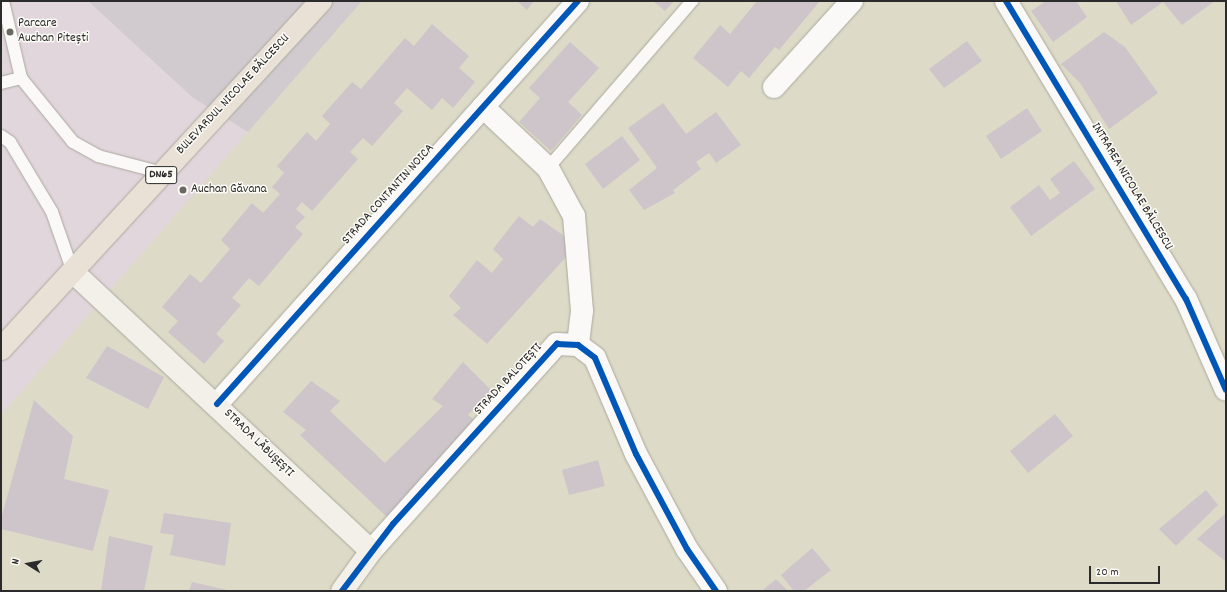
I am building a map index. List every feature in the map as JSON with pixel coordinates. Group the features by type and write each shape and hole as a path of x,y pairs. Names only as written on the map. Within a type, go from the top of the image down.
{"main road":[{"name":"BULEVARDUL NICOLAE BĂLCESCU","path":"1,349 321,1"}],"street":[{"name":"STRADA CONTANTIN NOICA","path":"217,404 578,1"},
{"path":"774,87 852,1"},
{"name":"INTRAREA NICOLAE BĂLCESCU","path":"1006,1 1186,299 1226,390"},
{"path":"483,107 548,168 574,216 582,311 578,345 595,358 636,454 687,549 716,591"},
{"name":"STRADA LĂBUȘEȘTI","path":"73,272 217,404 371,551"},
{"name":"STRADA BALOTEȘTI","path":"371,551 557,344 578,345"},
{"path":"342,591 371,551"}],"lane":[{"path":"3,1 21,78 73,142 98,156 163,173"},
{"path":"548,168 692,1"},
{"path":"1,83 21,78"},
{"path":"1,136 10,142 52,212 73,272"}],"shaded area":[{"path":"1,1 88,1 192,97 248,132 1,415"},
{"path":"88,1 362,1 248,132 192,97"}],"building":[{"path":"517,1 534,1 527,10"},
{"path":"653,1 674,1 665,11"},
{"path":"757,1 820,1 779,50 775,47 749,78 741,71 728,87 693,58 720,25 730,34"},
{"path":"1046,1 1076,1 1087,17 1053,42 1031,11"},
{"path":"1116,1 1215,1 1182,25 1163,2 1131,25"},
{"path":"432,24 469,56 459,68 475,82 453,108 442,98 432,110 407,88 394,103 403,111 372,146 363,138 350,152 358,159 312,211 302,202 296,209 305,217 295,227 303,234 259,286 249,278 232,298 241,305 216,334 224,341 204,364 168,332 178,321 162,307 190,274 201,283 230,249 221,240 252,203 263,213 280,194 272,187 284,173 277,166 307,132 316,141 330,124 322,116 352,82 361,89 405,38 414,46"},
{"path":"1104,32 1125,47 1158,93 1109,129 1080,83 1061,64"},
{"path":"967,41 982,61 944,88 929,69"},
{"path":"570,42 599,68 568,102 582,115 551,151 519,122 540,98 529,88"},
{"path":"663,103 686,134 716,112 741,145 716,163 709,153 696,162 701,169 673,190 675,193 644,210 629,190 657,168 628,128"},
{"path":"1027,108 1042,131 1001,159 986,136"},
{"path":"622,136 640,160 603,189 585,164"},
{"path":"1074,161 1095,189 1031,236 1010,207 1039,185 1050,200 1060,193 1050,179"},
{"path":"519,216 533,227 540,219 577,245 487,344 453,315 461,308 449,296 477,260 492,273 503,259 493,249"},
{"path":"107,346 164,377 148,409 86,378"},
{"path":"463,362 491,390 468,415 477,422 388,518 300,435 306,430 283,412 311,381 340,401 330,411 385,463 443,406 432,399"},
{"path":"34,400 73,436 64,479 109,490 93,551 1,529 1,519"},
{"path":"1055,414 1073,436 1028,473 1010,451"},
{"path":"598,460 605,486 569,495 562,470"},
{"path":"1206,490 1218,505 1176,546 1159,529"},
{"path":"164,513 231,523 225,566 170,555 174,535 160,533"},
{"path":"1226,513 1226,559 1225,561 1197,539"},
{"path":"109,536 153,546 144,591 101,591"},
{"path":"812,548 831,570 804,591 794,591 781,575"},
{"path":"776,579 788,591 762,591"},
{"path":"192,582 227,590 227,591 189,591"}],"cycle path":[{"path":"217,404 578,1"},
{"path":"1006,1 1186,299 1226,390"},
{"path":"342,591 393,524 557,344 578,345 595,358 636,454 687,549 716,591"}],"place":[{"name":"Parcare Auchan Pitești","path":"10,32"},
{"name":"Auchan Găvana","path":"183,190"}]}
